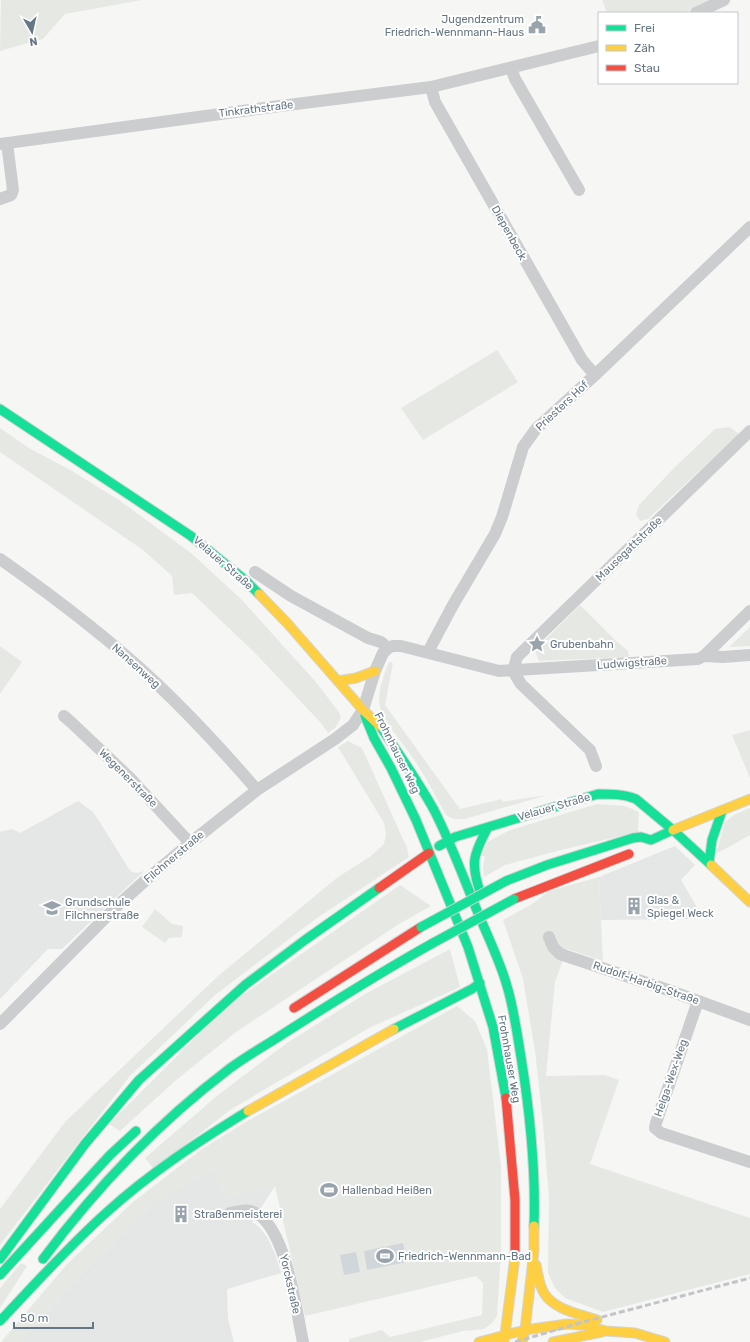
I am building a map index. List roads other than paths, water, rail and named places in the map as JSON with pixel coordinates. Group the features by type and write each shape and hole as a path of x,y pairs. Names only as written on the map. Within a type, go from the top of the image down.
{"main road":[{"name":"Velauer Straße","path":"0,409 191,536 245,580 288,624 363,710"},
{"path":"338,681 356,678 375,671"},
{"name":"Frohnhauser Weg","path":"363,710 379,725 415,778 434,811 448,840 496,964 507,986 514,1014 526,1089 532,1146 535,1199 534,1251 525,1330 522,1342"},
{"name":"Frohnhauser Weg","path":"363,710 374,738 391,768 412,811 482,980 493,1027 505,1090 515,1200 514,1254 505,1338"},
{"name":"Velauer Straße","path":"0,1259 85,1144 139,1080 245,985 305,940 448,840 534,812 598,794 607,793 629,796 636,799 673,830 750,902"},
{"path":"0,1321 63,1232 112,1176 172,1116 236,1064 339,997 514,899 646,845 673,830 750,799"},
{"path":"709,863 712,840 722,811"},
{"path":"488,827 477,848 474,858 474,875 491,918"},
{"path":"287,1013 319,991 421,927 506,881 547,865 633,838 641,837 646,845"},
{"path":"499,939 511,968 515,986 514,1014"},
{"path":"0,1321 79,1238 124,1197 176,1158 256,1106 349,1054 472,989 482,980"},
{"path":"0,1275 110,1155 145,1123"},
{"path":"534,1251 539,1282 545,1294 553,1301 567,1309 665,1342"},
{"path":"479,1342 505,1338 525,1330 568,1324 583,1325 606,1331 635,1333"},
{"path":"553,1342 606,1331"}],"street":[{"path":"698,12 724,0"},
{"name":"Tinkrathstraße","path":"4,143 431,87 598,46"},
{"path":"511,68 515,80 579,190"},
{"name":"Diepenbeck","path":"431,87 435,102 514,243 582,360 595,375"},
{"path":"0,198 11,195 13,190 4,143"},
{"name":"Priesters Hof","path":"428,652 453,605 495,534 502,517 523,447 536,429 595,375 750,227"},
{"name":"Mausegattstraße","path":"513,671 517,657 750,431"},
{"name":"Nansenweg","path":"0,559 78,616 155,682 190,717 257,790"},
{"name":"Velauer Straße","path":"255,572 291,596 368,638 381,642 388,648 393,646 401,646 499,671 513,671"},
{"path":"704,656 750,612"},
{"path":"363,710 375,671 383,653 388,648"},
{"name":"Ludwigstraße","path":"513,671 698,659 704,656 723,657 750,655"},
{"path":"513,671 521,684 590,750 596,766"},
{"name":"Filchnerstraße","path":"0,1024 117,906 190,843 257,790 346,731 353,725 363,710"},
{"name":"Wegenerstraße","path":"64,716 130,778 190,843"},
{"name":"Rudolf-Harbig-Straße","path":"549,937 553,947 560,954 750,1020"},
{"name":"Helga-Wex-Weg","path":"698,1001 655,1128 661,1133 750,1162"},
{"name":"Yorckstraße","path":"230,1213 243,1210 252,1211 267,1223 275,1234 289,1273 302,1342"}],"railway":[{"path":"515,1342 583,1322 750,1278"}],"place":[{"name":"Jugendzentrum Friedrich-Wennmann-Haus","path":"537,25"},
{"name":"Grubenbahn","path":"537,644"},
{"name":"Glas & Spiegel Weck","path":"634,906"},
{"name":"Grundschule Filchnerstraße","path":"52,908"},
{"name":"Hallenbad Heißen","path":"329,1190"},
{"name":"Straßenmeisterei","path":"181,1214"},
{"name":"Friedrich-Wennmann-Bad","path":"385,1256"}]}
